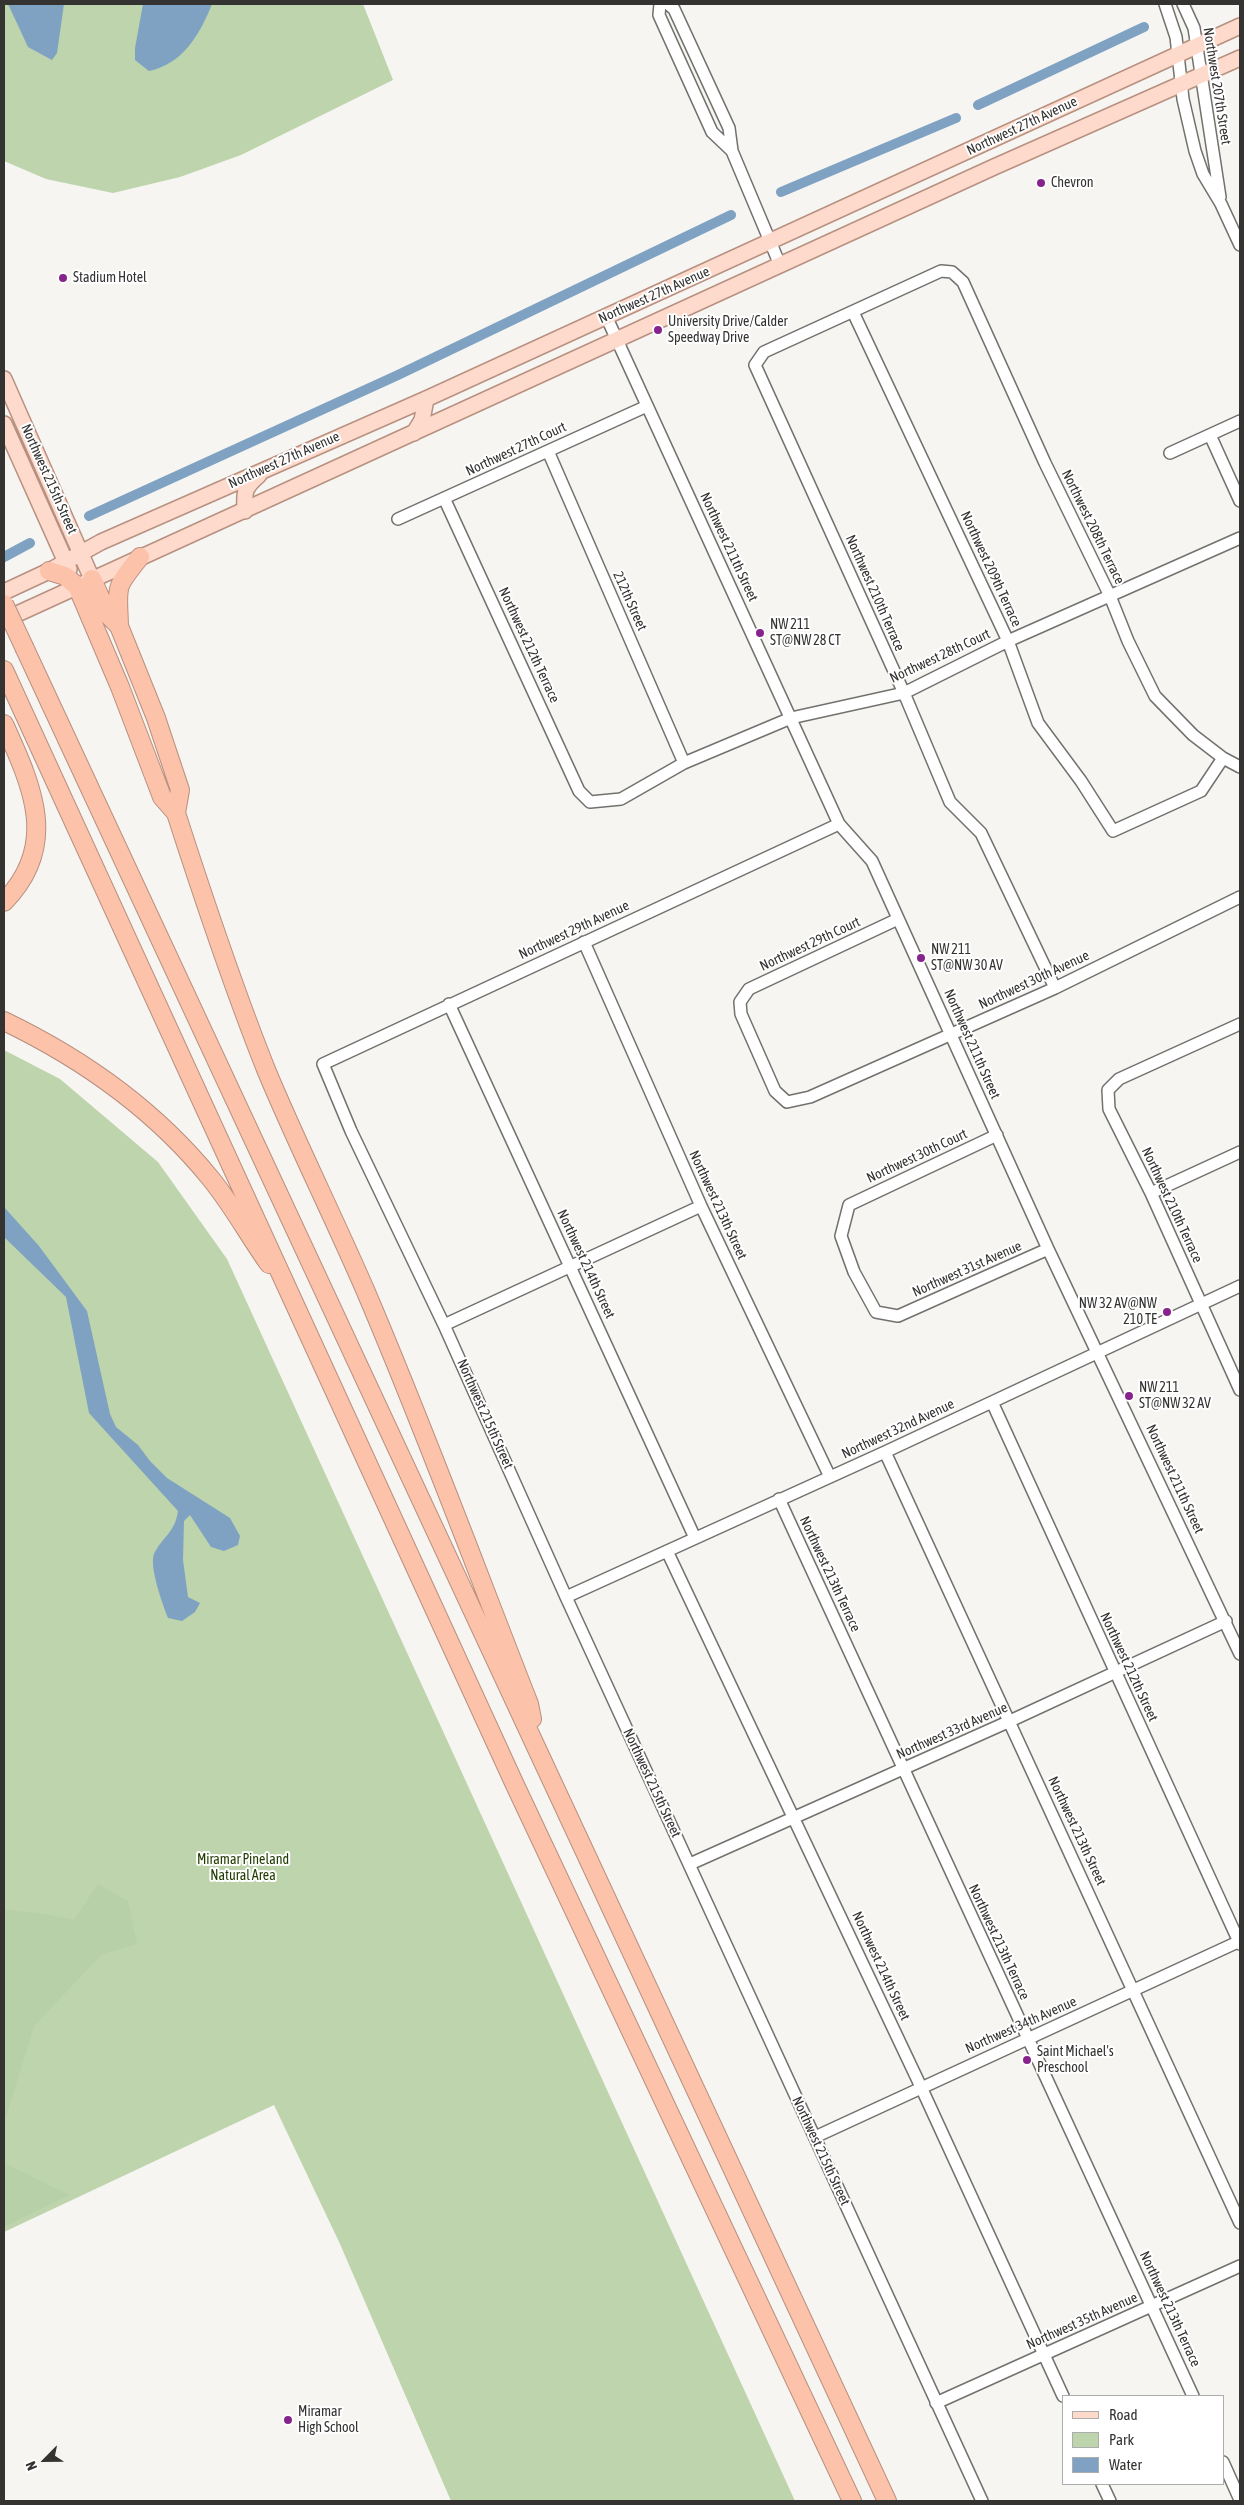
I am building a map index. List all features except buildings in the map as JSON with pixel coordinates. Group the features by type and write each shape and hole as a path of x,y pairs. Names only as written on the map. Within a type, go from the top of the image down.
{"highway":[{"path":"118,626 118,588 123,578 140,557"},
{"path":"49,571 84,583 118,626 156,718 180,790 176,813"},
{"path":"84,583 120,687 162,797 176,813 225,960 264,1064 366,1292 451,1501 528,1704 539,1754"},
{"path":"4,604 887,2501"},
{"path":"4,670 294,1299 515,1785 852,2501"},
{"path":"4,724 24,769 34,798 36,833 29,867 4,902"},
{"path":"4,1021 67,1054 99,1075 149,1115 178,1142 211,1179 233,1208 251,1239 294,1299"}],"main road":[{"name":"Northwest 27th Avenue","path":"4,592 49,571 81,552 268,467 426,399 770,243 1240,26"},
{"name":"Northwest 27th Avenue","path":"4,620 994,167 1240,58"},
{"path":"984,144 994,167"},
{"name":"Northwest 215th Street","path":"4,379 81,552 84,583"},
{"path":"414,433 422,420 426,399 451,411 460,412"},
{"name":"Northwest 215th Street","path":"4,424 66,562 84,583"},
{"path":"245,511 244,494 248,485 268,467"}],"street":[{"path":"660,4 659,15 712,132 732,151"},
{"path":"668,4 674,9 728,128 732,151 780,265"},
{"name":"Northwest 207th Street","path":"1164,4 1176,37 1188,124 1203,174 1221,204 1240,245"},
{"name":"Northwest 207th Street","path":"1183,4 1194,28 1221,204"},
{"name":"Northwest 208th Terrace","path":"853,312 941,271 952,272 963,282 1045,463 1110,596 1128,642 1155,696 1193,734 1223,758 1240,767"},
{"name":"Northwest 210th Terrace","path":"853,312 764,352 755,365 904,692 950,802 981,833 1055,988"},
{"name":"Northwest 209th Terrace","path":"853,312 1008,641 1038,722 1081,781 1113,831 1200,791 1223,758"},
{"name":"Northwest 211th Street","path":"606,316 839,824 872,861 1048,1249 1240,1654"},
{"name":"Northwest 27th Court","path":"398,520 647,406"},
{"path":"1170,453 1240,421"},
{"path":"1210,435 1240,500"},
{"name":"212th Street","path":"548,451 684,763"},
{"name":"Northwest 212th Terrace","path":"444,498 579,791 590,802"},
{"name":"Northwest 28th Court","path":"590,802 621,799 684,763 791,718 904,692 1008,641 1240,538"},
{"name":"Northwest 29th Avenue","path":"323,1064 839,824"},
{"name":"Northwest 30th Avenue","path":"810,1097 1055,988 1240,897"},
{"name":"Northwest 29th Court","path":"810,1097 788,1102 775,1091 740,1014 740,1002 749,989 898,919"},
{"name":"Northwest 213th Street","path":"584,942 701,1206 830,1477"},
{"name":"Northwest 214th Street","path":"449,1004 695,1538"},
{"name":"Northwest 210th Terrace","path":"1240,1024 1119,1079 1108,1090 1109,1109 1151,1193 1240,1390"},
{"name":"Northwest 215th Street","path":"323,1064 351,1132 444,1325 566,1596 982,2501"},
{"name":"Northwest 30th Court","path":"898,1316 876,1312 854,1272 841,1236 850,1205 997,1135"},
{"path":"1151,1193 1240,1152"},
{"path":"444,1325 701,1206"},
{"name":"Northwest 31st Avenue","path":"898,1316 1048,1249"},
{"name":"Northwest 32nd Avenue","path":"566,1596 830,1477 1240,1286"},
{"name":"Northwest 212th Street","path":"992,1402 1114,1672 1240,1942"},
{"name":"Northwest 213th Street","path":"884,1452 1010,1721 1240,2223"},
{"name":"Northwest 213th Terrace","path":"779,1500 1193,2395"},
{"name":"Northwest 214th Street","path":"667,1551 922,2087 1063,2395"},
{"name":"Northwest 33rd Avenue","path":"690,1864 1010,1721 1226,1621"},
{"name":"Northwest 34th Avenue","path":"815,2137 1240,1942"},
{"name":"Northwest 35th Avenue","path":"936,2404 1240,2266"},
{"path":"1224,2464 1240,2500"},
{"path":"1102,2485 1110,2501"}],"green space":[{"path":"4,4 363,4 393,80 241,155 180,177 113,193 46,179 4,161"},
{"name":"Miramar Pineland Natural Area","path":"4,1050 60,1079 158,1162 227,1259 795,2501 451,2501 340,2244 274,2105 4,2232"},
{"path":"98,1884 128,1901 137,1944 102,1954 34,2026 4,2124 4,1909 74,1920"},
{"path":"4,2163 69,2195 4,2227"}],"water":[{"path":"8,4 64,4 57,53 52,60 28,47"},
{"path":"143,4 212,4 196,37 181,55 172,62 149,71 135,60 135,48"},
{"path":"4,1207 39,1246 87,1311 110,1414 116,1427 138,1445 150,1461 167,1478 230,1518 240,1536 238,1545 224,1551 211,1547 190,1515 184,1521 183,1560 188,1597 200,1603 195,1612 182,1621 168,1618 153,1568 154,1554 174,1525 178,1511 89,1413 66,1297 4,1237"}],"waterway":[{"path":"978,105 1144,27"},
{"path":"781,192 956,118"},
{"path":"89,516 398,375 731,215"},
{"path":"4,557 30,543"}],"place":[{"name":"Chevron","path":"1041,183"},
{"name":"Stadium Hotel","path":"63,278"},
{"name":"University Drive/Calder Speedway Drive","path":"658,330"},
{"name":"NW 211 ST@NW 28 CT","path":"760,633"},
{"name":"NW 211 ST@NW 30 AV","path":"921,958"},
{"name":"NW 32 AV@NW 210 TE","path":"1167,1312"},
{"name":"NW 211 ST@NW 32 AV","path":"1129,1396"},
{"name":"Saint Michael's Preschool","path":"1027,2060"},
{"name":"Miramar High School","path":"288,2420"}]}
